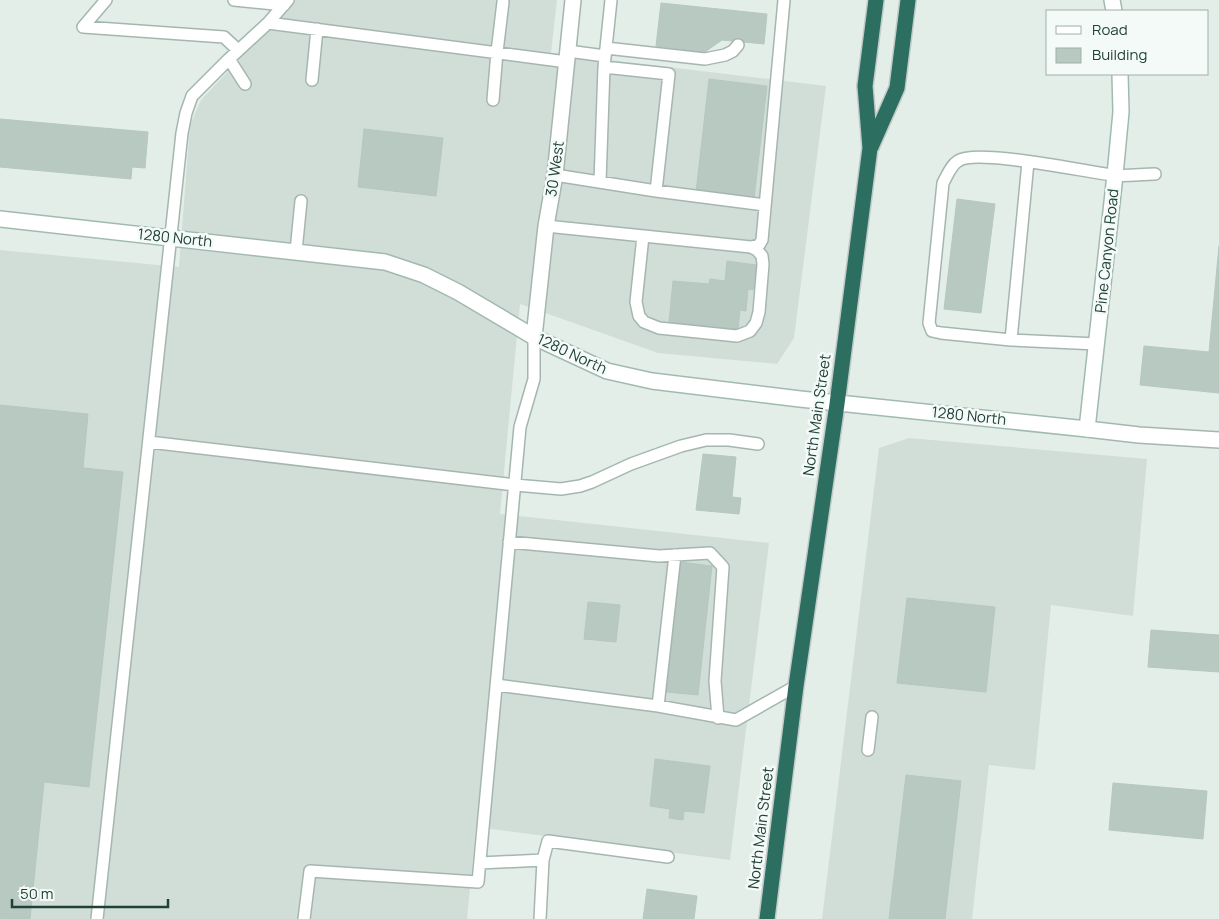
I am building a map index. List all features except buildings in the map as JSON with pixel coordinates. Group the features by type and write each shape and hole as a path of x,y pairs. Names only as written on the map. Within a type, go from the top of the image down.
{"highway":[{"name":"North Main Street","path":"767,919 796,686 837,404 870,148 865,86 876,0"},
{"name":"North Main Street","path":"870,148 897,88 908,0"}],"street":[{"name":"30 West","path":"534,337 546,226 555,176 573,0"},
{"name":"Pine Canyon Road","path":"1086,428 1115,176 1121,112 1120,75"},
{"name":"1280 North","path":"0,220 385,262 424,275 458,292 534,337 607,371 652,381 837,404 955,414 1139,435 1219,440"}],"lane":[{"path":"106,0 83,27 224,38 238,50"},
{"path":"234,0 286,2"},
{"path":"600,182 605,57 611,0"},
{"path":"546,226 751,247 759,246 762,240 784,0"},
{"path":"97,919 182,134 186,113 192,96 268,23 286,2"},
{"path":"493,100 504,2"},
{"path":"268,23 497,52 567,56 705,59 725,55 733,51 738,45"},
{"path":"312,80 317,29"},
{"path":"605,57 669,74 656,191"},
{"path":"229,59 245,84"},
{"path":"1097,344 1011,340 932,331 929,323 943,183 950,169 958,160 979,157 1028,162 1115,176 1155,174"},
{"path":"1011,340 1028,162"},
{"path":"555,176 765,205"},
{"path":"296,251 301,202"},
{"path":"642,236 636,302 639,316 644,322 660,328 737,336 750,331 756,323 759,312 763,264 762,256 751,247"},
{"path":"304,919 310,871 478,882 514,485 520,427 534,379 534,337"},
{"path":"149,442 514,485 561,488 580,486 631,464 681,446 706,440 729,440 758,444"},
{"path":"509,542 651,556 710,553 723,567 715,681 718,718"},
{"path":"658,706 674,555"},
{"path":"496,686 658,706 736,720 796,686"},
{"path":"868,750 872,717"},
{"path":"540,919 543,860 548,842 668,857"},
{"path":"480,863 543,860"}],"shaded area":[{"path":"295,0 557,0 551,53 826,86 794,338 777,364 658,353 520,304 500,514 769,543 730,860 476,827 467,919 0,919 0,250 179,267 190,125 201,100"},
{"path":"909,438 1147,459 1133,616 1051,605 1035,770 989,765 972,919 822,919 879,448"}]}
